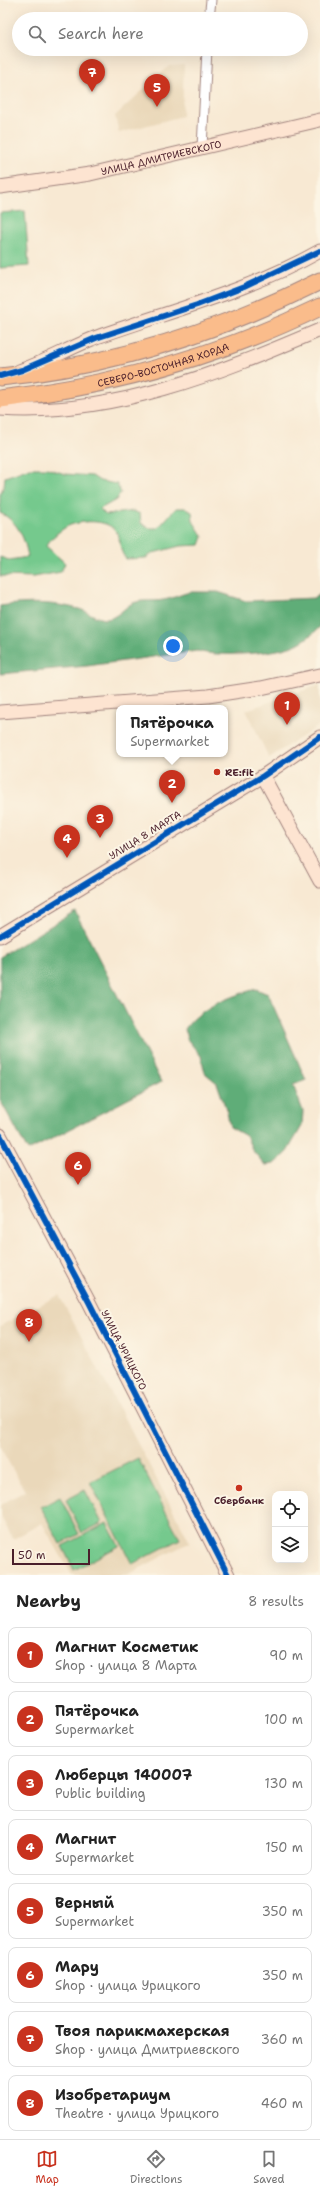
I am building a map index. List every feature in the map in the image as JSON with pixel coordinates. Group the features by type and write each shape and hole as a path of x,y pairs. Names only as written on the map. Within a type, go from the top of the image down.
{"highway":[{"name":"СЕВЕРО-ВОСТОЧНАЯ ХОРДА","path":"0,377 79,366 154,347 203,331 285,298 320,281"},
{"name":"СЕВЕРО-ВОСТОЧНАЯ ХОРДА","path":"0,398 65,390 151,371 228,347 320,307"}],"street":[{"path":"210,12 211,0"},
{"path":"202,148 207,56"},
{"name":"УЛИЦА ДМИТРИЕВСКОГО","path":"0,187 90,174 320,120"},
{"path":"0,377 22,370 96,338 197,305 244,287 320,252"},
{"path":"0,408 68,409 134,396 226,368 320,330"},
{"path":"0,712 208,696 261,688 320,675"},
{"name":"УЛИЦА 8 МАРТА","path":"0,936 263,776 320,737"},
{"path":"263,776 320,881"},
{"name":"УЛИЦА УРИЦКОГО","path":"0,1135 89,1302 228,1575"}],"shaded area":[{"path":"184,65 182,116 119,133 115,116 169,66"},
{"path":"320,685 320,725 269,758 246,710"},
{"path":"59,1295 190,1542 127,1575 72,1575 42,1523 13,1539 0,1515 0,1505 25,1491 0,1447 0,1326"}],"green space":[{"path":"25,211 29,266 0,268 0,213"},
{"path":"30,468 47,468 65,474 92,476 100,481 117,484 121,493 116,500 100,509 106,515 133,511 140,514 141,523 149,528 158,528 176,508 185,508 192,512 193,521 203,537 200,545 180,546 153,553 146,558 126,559 122,552 117,533 113,528 101,523 78,523 66,527 60,531 46,546 65,563 61,572 34,577 0,576 0,557 9,560 28,557 20,531 12,521 0,513 0,494 4,486 5,477"},
{"path":"190,592 218,592 246,601 315,598 320,594 320,627 309,637 296,645 266,652 216,654 197,651 87,666 0,674 0,606 30,603 59,605 82,610 95,616 108,619 133,603 141,601 159,601"},
{"path":"75,911 161,1082 28,1151 0,1100 0,957"},
{"path":"256,989 268,994 306,1080 293,1085 303,1111 302,1126 287,1152 274,1164 265,1165 253,1151 246,1136 230,1127 227,1112 217,1083 205,1073 201,1056 187,1039 185,1029 199,1014 217,1003"},
{"path":"138,1458 180,1539 132,1564 90,1482"},
{"path":"85,1490 102,1523 82,1533 66,1500"},
{"path":"60,1497 79,1534 60,1544 41,1507"},
{"path":"107,1523 119,1546 74,1570 62,1546"}],"cycle path":[{"path":"0,376 22,370 96,338 197,305 244,287 320,251"},
{"path":"0,936 263,776 320,737"},
{"path":"0,1135 89,1302 228,1575"}],"place":[{"name":"Твоя парикмахерская","path":"92,92"},
{"name":"Верный","path":"157,107"},
{"name":"Магнит Косметик","path":"287,725"},
{"name":"RE:fit","path":"217,772"},
{"name":"Пятёрочка","path":"172,803"},
{"name":"Люберцы 140007","path":"100,838"},
{"name":"Магнит","path":"67,858"},
{"name":"Мару","path":"78,1185"},
{"name":"Изобретариум","path":"29,1342"},
{"name":"Сбербанк","path":"239,1488"}]}
